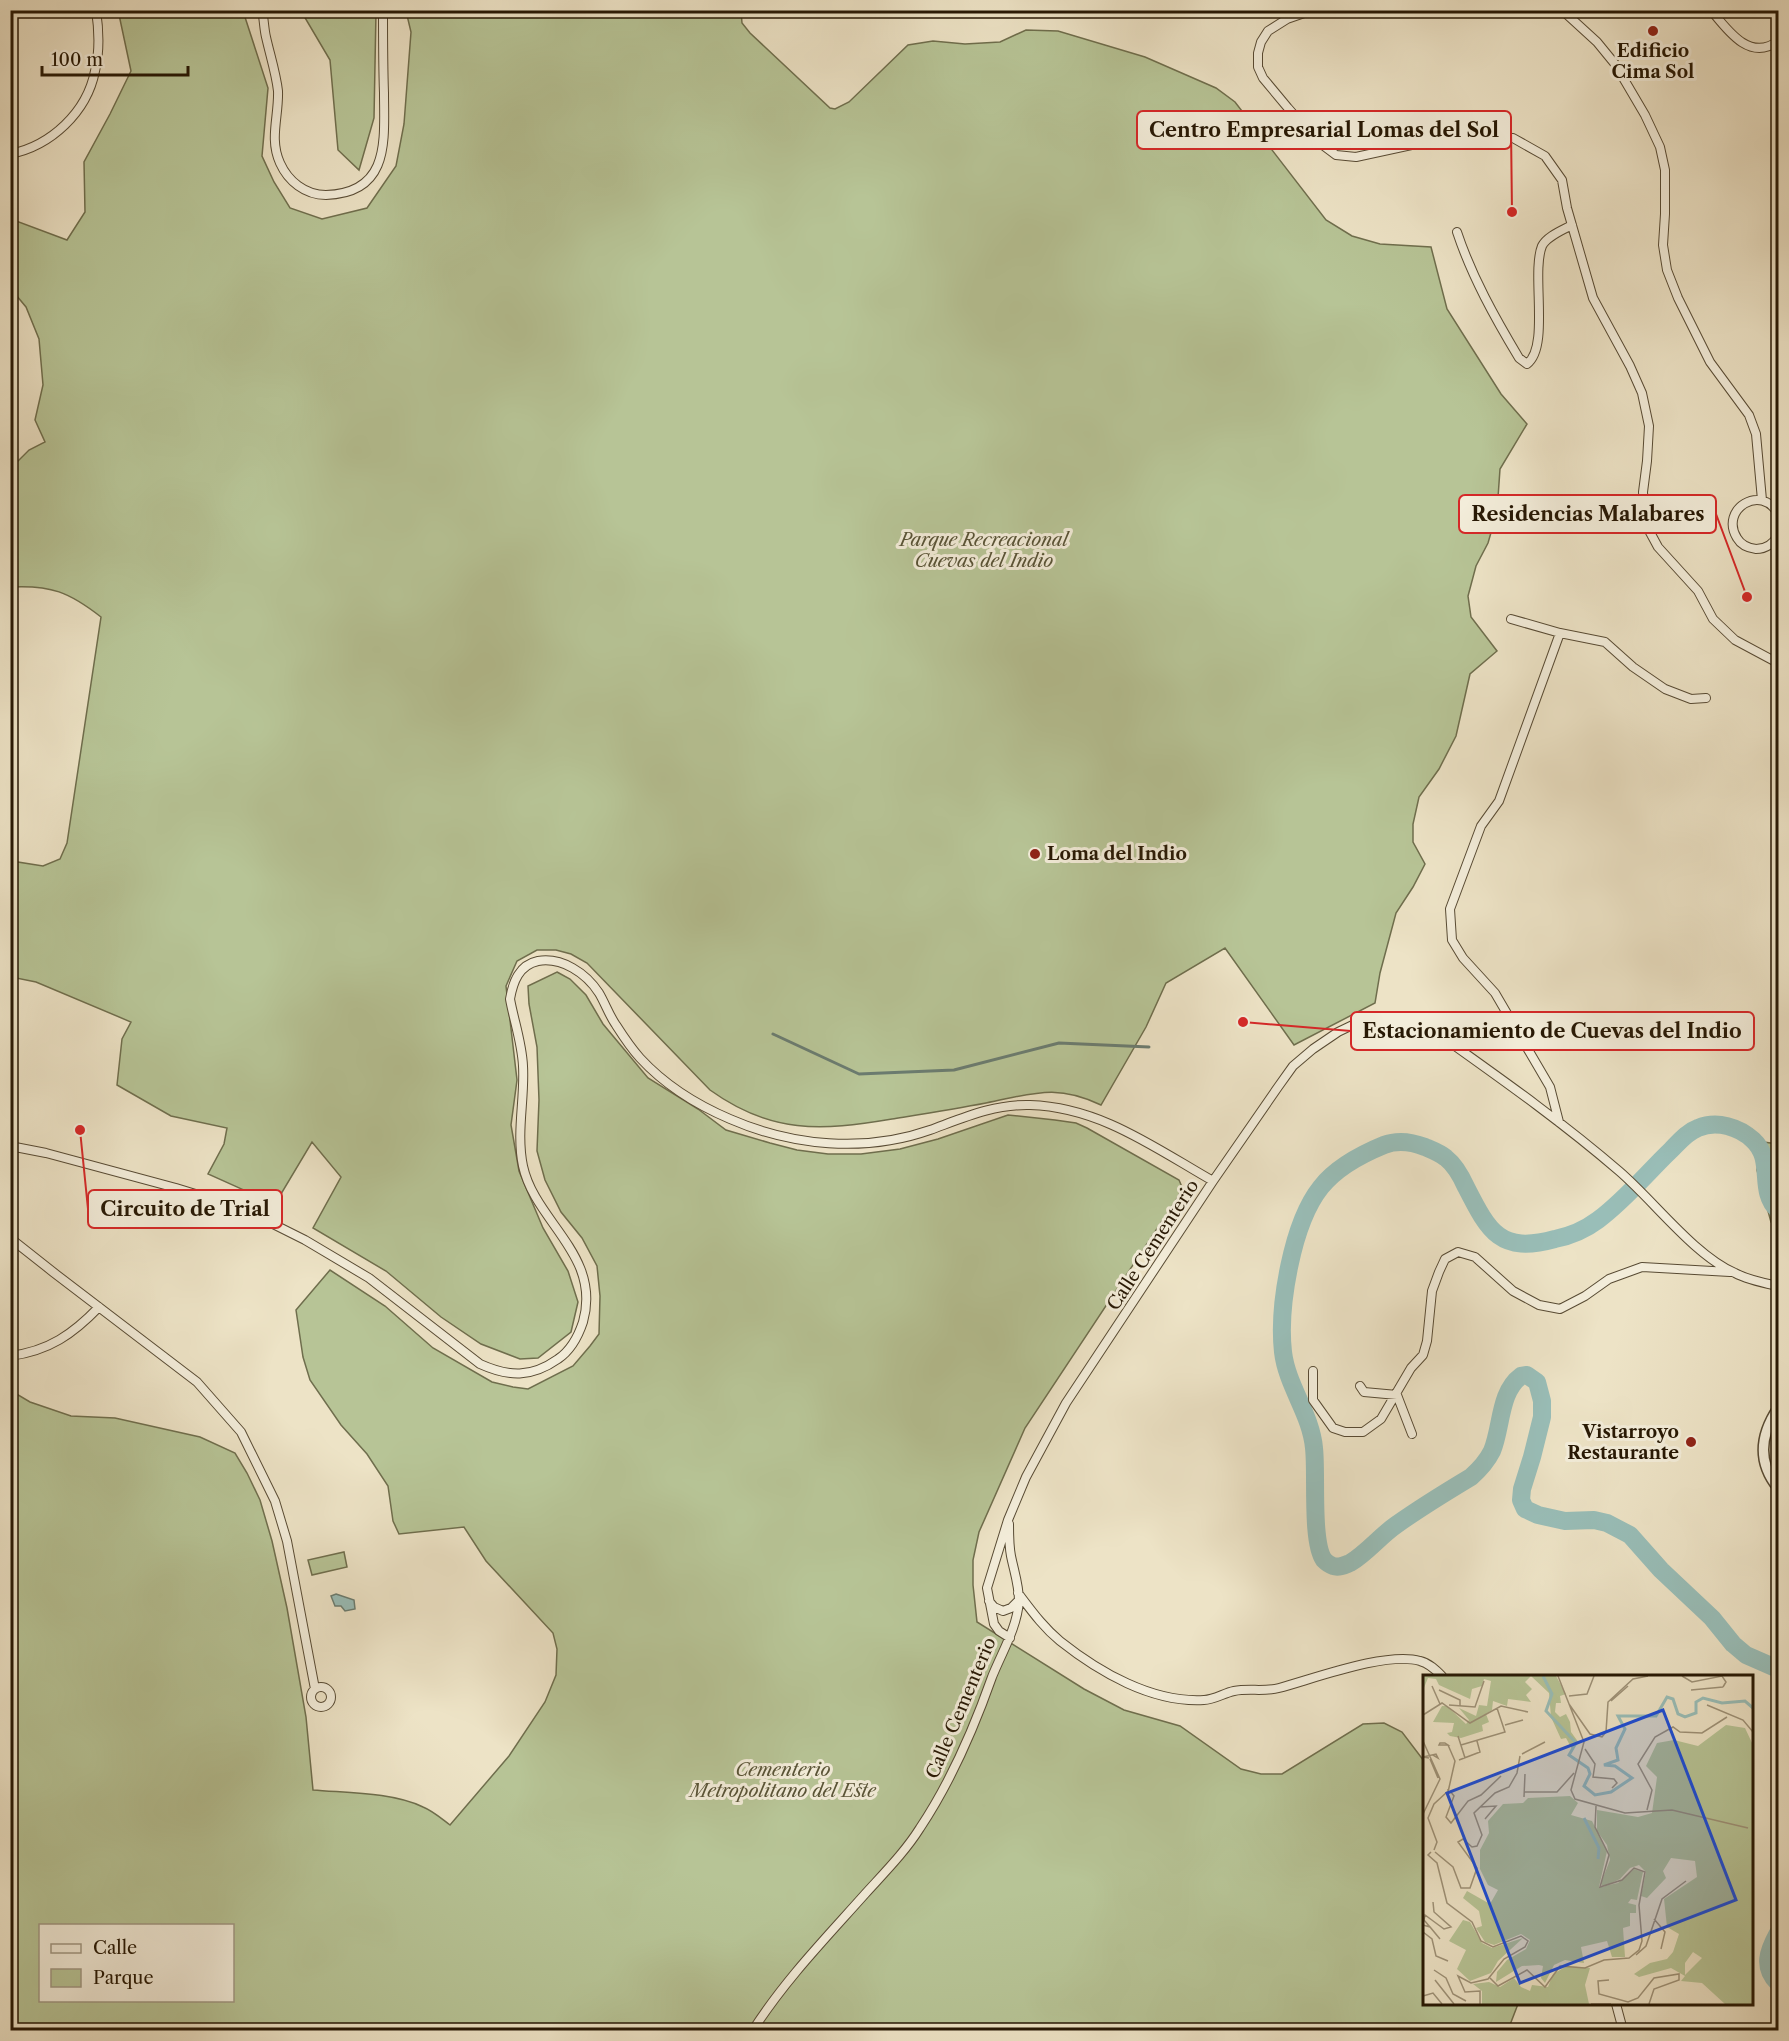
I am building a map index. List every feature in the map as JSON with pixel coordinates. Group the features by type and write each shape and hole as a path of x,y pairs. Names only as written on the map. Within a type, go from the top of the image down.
{"street":[{"path":"10,154 30,148 51,137 75,113 91,85 95,72 98,43 96,10"},
{"path":"262,10 278,91 274,136 278,158 286,173 297,185 307,191 326,195 345,192 364,183 377,166 383,152 383,10"},
{"path":"1313,10 1287,20 1268,32 1261,42 1258,67 1269,87 1316,140 1336,154 1356,157 1453,136 1513,138 1545,156 1562,180 1593,298 1642,393 1649,426 1643,492 1645,523 1658,547 1698,591 1713,619 1735,640 1779,663"},
{"path":"1562,10 1597,42 1615,64 1646,115 1660,147 1666,182 1663,245 1667,270 1678,298 1710,362 1749,415 1756,434 1762,500"},
{"path":"1711,10 1744,44 1761,48 1772,46 1779,41"},
{"path":"1457,232 1479,288 1519,358 1527,364 1536,346 1539,261 1543,244 1556,233 1572,225"},
{"path":"10,357 13,385 10,403"},
{"path":"1779,514 1770,503 1762,500 1746,502 1740,506 1733,520 1735,536 1744,545 1754,549 1770,545 1779,535"},
{"path":"1511,619 1560,633 1605,642 1640,673 1665,689 1690,699 1706,698"},
{"path":"1559,1122 1550,1087 1495,993 1463,958 1452,940 1450,909 1481,826 1499,801 1560,633"},
{"path":"10,1146 46,1153 176,1188 251,1215 305,1240 369,1278 480,1364 515,1375 541,1369 561,1357 579,1334 586,1303 585,1287 576,1256 538,1200 527,1181 523,1166 520,1125 523,1066 510,999 512,987 520,970 535,962 556,961 584,976 598,993 616,1026 639,1057 670,1084 728,1118 768,1133 825,1143 860,1143 913,1134 956,1118 987,1110 1038,1106 1073,1111 1118,1126 1213,1181"},
{"name":"Calle Cementerio","path":"753,2031 774,1997 920,1830 970,1732 1001,1654 1010,1638 999,1631 994,1624 987,1588 1008,1520 1026,1477 1066,1403 1213,1181 1300,1059 1338,1032 1364,1020 1400,1016 1422,1024 1559,1122 1621,1172 1695,1244 1732,1272"},
{"path":"10,1238 197,1382 241,1432 275,1501 287,1541 315,1689"},
{"path":"1313,1371 1313,1400 1333,1428 1345,1432 1363,1432 1381,1419 1411,1368 1423,1355 1427,1341 1432,1291 1445,1259 1458,1252 1475,1257 1521,1296 1539,1305 1560,1309 1585,1296 1609,1279 1642,1267 1732,1272 1779,1286"},
{"path":"10,1356 26,1354 56,1343 81,1326 99,1307"},
{"path":"1360,1386 1364,1392 1397,1395"},
{"path":"1397,1395 1412,1434"},
{"path":"1779,1408 1768,1425 1763,1447 1763,1457 1767,1468 1779,1488"},
{"path":"1008,1520 1018,1596 1014,1629 1010,1638"},
{"path":"988,1600 994,1607 1003,1611 1011,1608 1018,1596"},
{"path":"1018,1596 1059,1640 1099,1668 1132,1686 1164,1697 1206,1700 1234,1691 1263,1692 1320,1675 1397,1658 1423,1661 1440,1675"},
{"path":"1616,2005 1623,2031"}],"green space":[{"name":"Parque Recreacional Cuevas del Indio","path":"118,10 243,11 268,88 262,156 290,208 322,219 367,208 396,166 404,124 411,32 406,11 741,11 742,23 750,33 830,108 835,109 849,102 908,45 933,41 965,44 1000,42 1026,30 1058,31 1145,57 1216,88 1235,102 1326,220 1352,236 1380,244 1431,247 1447,309 1501,394 1527,424 1500,469 1497,512 1488,543 1476,566 1468,596 1471,617 1497,651 1470,674 1456,736 1439,769 1419,797 1413,824 1413,842 1425,864 1396,913 1380,973 1375,1003 1294,1045 1225,948 1166,983 1146,1027 1101,1105 1071,1094 1044,1092 866,1123 819,1127 797,1126 754,1115 710,1090 587,963 571,954 556,950 537,950 517,961 506,986 517,1080 511,1125 519,1171 543,1228 568,1271 578,1302 571,1332 538,1358 520,1359 481,1344 441,1317 386,1271 313,1228 341,1177 312,1142 275,1204 208,1174 224,1144 227,1128 171,1116 117,1085 122,1039 131,1022 36,982 11,977 11,861 43,866 60,859 67,843 101,617 79,601 59,592 37,587 11,587 10,469 29,450 45,442 35,420 43,385 39,339 26,307 11,289 11,219 67,240 85,212 84,162 131,71"},
{"path":"301,11 376,11 374,118 359,170 338,150 330,60"},
{"name":"Cementerio Metropolitano del Este","path":"557,972 570,979 586,995 603,1024 648,1078 698,1109 726,1130 770,1143 797,1150 828,1154 861,1154 900,1149 938,1139 1008,1115 1076,1123 1179,1180 1182,1187 1178,1197 1025,1428 979,1532 973,1560 977,1622 1084,1689 1124,1710 1180,1726 1241,1769 1261,1774 1282,1774 1363,1724 1384,1723 1402,1732 1423,1760 1423,2005 1518,2005 1508,2030 11,2030 10,1390 30,1402 71,1416 115,1418 200,1437 235,1453 260,1500 272,1541 287,1608 306,1717 313,1790 397,1798 427,1809 450,1825 509,1756 545,1702 556,1675 557,1649 553,1633 486,1561 464,1527 399,1534 393,1521 388,1486 367,1454 341,1425 310,1380 303,1357 296,1310 330,1270 385,1306 433,1348 492,1382 528,1389 573,1366 590,1346 599,1334 600,1296 597,1266 582,1238 561,1212 545,1180 537,1151 539,1100 537,1047 528,986"},
{"path":"1763,1142 1778,1144 1778,1229 1771,1222 1757,1170"},
{"path":"344,1552 347,1567 312,1575 308,1560"}],"water":[{"path":"336,1594 354,1600 355,1609 345,1611 341,1606 335,1606 331,1596"}],"waterway":[{"path":"773,1034 859,1074 954,1070 1059,1043 1149,1047"},
{"path":"1778,1210 1768,1194 1765,1166 1760,1148 1747,1135 1734,1128 1720,1125 1705,1126 1694,1130 1680,1141 1627,1195 1593,1223 1561,1238 1521,1244 1498,1236 1490,1227 1458,1171 1444,1156 1415,1144 1389,1143 1342,1168 1327,1180 1311,1203 1302,1222 1289,1266 1282,1333 1285,1364 1312,1436 1315,1459 1317,1538 1320,1551 1328,1563 1337,1567 1350,1563 1396,1525 1471,1477 1486,1462 1492,1451 1509,1391 1521,1376 1527,1375 1537,1382 1542,1401 1542,1417 1522,1489 1521,1500 1525,1509 1538,1515 1565,1521 1594,1520 1607,1523 1630,1535 1661,1570 1712,1618 1733,1644 1746,1655 1778,1669"},
{"path":"1778,1933 1768,1959 1770,1971 1778,1983"}],"place":[{"name":"Edificio Cima Sol","path":"1653,31"},
{"name":"Centro Empresarial Lomas del Sol","path":"1512,212"},
{"name":"Residencias Malabares","path":"1747,597"},
{"name":"Loma del Indio","path":"1035,854"},
{"name":"Estacionamiento de Cuevas del Indio","path":"1243,1022"},
{"name":"Circuito de Trial","path":"80,1130"},
{"name":"Vistarroyo Restaurante","path":"1691,1442"}]}
